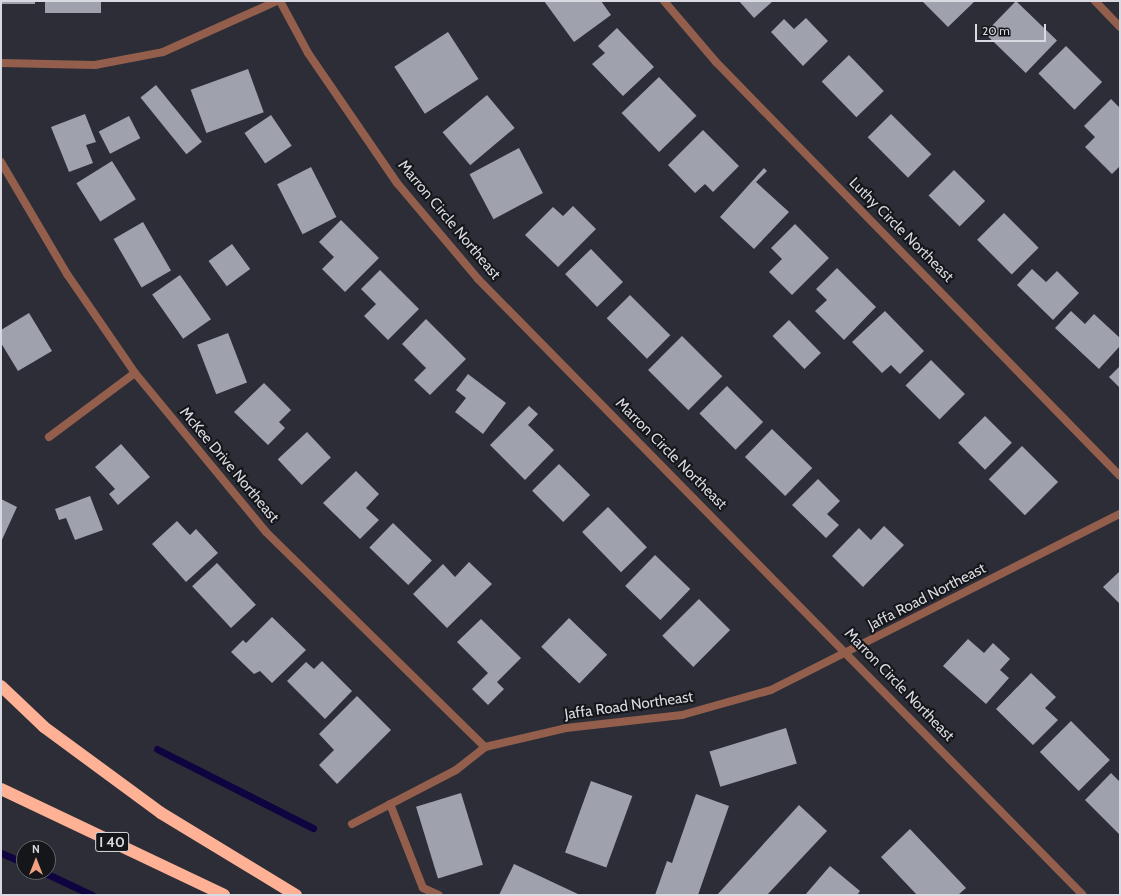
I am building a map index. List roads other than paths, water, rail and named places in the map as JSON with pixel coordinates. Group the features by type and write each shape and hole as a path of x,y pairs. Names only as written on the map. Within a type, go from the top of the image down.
{"highway":[{"path":"1,686 44,727 161,813 296,895"},
{"name":"I 40","path":"1,789 224,895"}],"street":[{"path":"1,63 95,65 163,52 277,1"},
{"name":"Marron Circle Northeast","path":"280,1 308,53 397,183 478,279 848,654 1083,895"},
{"name":"Luthy Circle Northeast","path":"664,1 716,62 1120,476"},
{"path":"1095,1 1120,27"},
{"name":"McKee Drive Northeast","path":"1,162 67,274 135,373 266,532 484,747"},
{"path":"49,437 135,373"},
{"name":"Jaffa Road Northeast","path":"484,747 566,728 682,715 771,690 848,654 1120,514"},
{"path":"352,824 456,770 484,747"},
{"path":"390,804 423,888 439,895"}],"waterway":[{"path":"157,749 313,828"},
{"path":"1,853 16,860"},
{"path":"56,878 92,895"}]}
